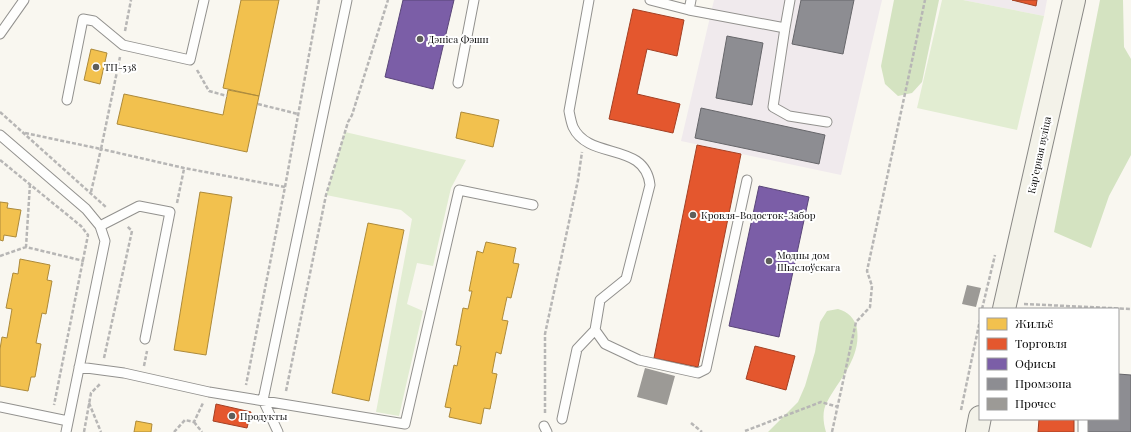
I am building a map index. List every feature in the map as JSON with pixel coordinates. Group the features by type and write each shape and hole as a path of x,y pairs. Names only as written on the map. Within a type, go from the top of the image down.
{"street":[{"name":"Карʼерная вуліца","path":"1014,306 1074,0"},
{"path":"970,417 977,432"}],"lane":[{"path":"0,34 24,0"},
{"path":"67,100 83,19 94,21 123,45 190,60 204,0"},
{"path":"278,432 264,400 347,0"},
{"path":"458,82 474,0"},
{"path":"562,419 577,349 595,330 600,300 626,279 650,185 649,174 638,160 603,149 584,140 573,127 569,112 589,0"},
{"path":"650,0 689,10 785,28"},
{"path":"689,10 691,0"},
{"path":"790,0 773,107 789,116 827,122"},
{"path":"0,135 86,209 100,226 105,241 66,432"},
{"path":"595,330 605,344 639,360 698,374 706,369 747,180"},
{"path":"79,367 124,373 209,392 405,424 459,190 533,205"},
{"path":"100,226 139,206 170,212 145,339"},
{"path":"0,408 68,421"},
{"path":"1083,420 1083,432"}],"path":[{"path":"91,192 123,45 131,0"},
{"path":"238,384 246,385 285,187 319,0"},
{"path":"283,404 326,195 388,0"},
{"path":"832,432 856,322 870,306 872,286 867,271 925,0"},
{"path":"190,60 209,91 227,96"},
{"path":"258,104 298,114"},
{"path":"0,112 91,192 132,231 104,359 111,361"},
{"path":"23,133 184,168 285,187"},
{"path":"546,429 545,334 578,180 584,140"},
{"path":"0,160 81,226 88,235 52,417"},
{"path":"26,248 30,184"},
{"path":"0,256 26,248 84,261"},
{"path":"1014,306 1092,308"},
{"path":"1119,309 1131,309"},
{"path":"970,417 979,330"},
{"path":"138,367 144,368"},
{"path":"84,432 91,393 102,382"},
{"path":"194,422 209,392"},
{"path":"89,402 101,432"},
{"path":"745,431 821,402 838,407"},
{"path":"174,432 185,420 194,422 202,432"},
{"path":"691,423 702,432"}],"shaded area":[{"path":"714,0 882,0 841,175 681,141"},
{"path":"963,0 1047,0 1044,16"}],"green space":[{"path":"894,0 939,0 922,82 912,93 898,96 885,84 881,66"},
{"path":"942,0 963,0 1044,16 1017,130 917,108"},
{"path":"1100,0 1123,0 1124,47 1131,59 1131,155 1109,196 1091,248 1054,232"},
{"path":"345,132 466,160 451,188 433,266 417,263 407,304 423,311 399,416 376,412 412,219 401,210 326,195"},
{"path":"838,309 848,314 853,319 857,329 857,339 853,359 825,405 824,424 826,432 768,432 798,402 805,386 815,352 820,322 827,311"}],"building: Жильё":[{"path":"241,0 279,0 259,96 223,88"},
{"name":"ТП-538","path":"91,49 107,53 100,84 84,80"},
{"path":"228,90 259,96 247,152 117,124 124,94 223,115"},
{"path":"461,112 499,120 493,147 456,138"},
{"path":"200,192 232,197 206,355 174,350"},
{"path":"0,202 8,203 7,208 21,210 16,237 4,235 3,241 0,240"},
{"path":"368,223 404,230 369,401 332,393"},
{"path":"486,242 516,248 513,263 519,264 511,298 507,297 502,320 508,321 501,354 496,352 492,373 497,374 490,409 484,408 481,424 449,417 451,408 445,407 454,365 457,366 461,346 456,345 463,308 468,309 472,291 469,291 477,251 483,253"},
{"path":"20,259 50,265 47,280 52,281 46,314 42,313 36,343 41,344 35,377 31,377 28,391 0,386 0,349 2,337 7,338 12,309 6,308 13,273 18,274"},
{"path":"136,421 152,424 151,432 134,432"}],"building: Торговля":[{"path":"1012,0 1037,0 1036,6"},
{"path":"633,9 684,20 677,56 647,49 637,94 680,104 673,133 609,119"},
{"path":"697,145 741,154 698,367 654,358"},
{"path":"755,346 795,356 786,390 746,379"},
{"name":"Продукты","path":"216,404 251,412 247,428 213,421"},
{"path":"1039,420 1074,420 1074,432 1038,432"}],"building: Офисы":[{"name":"Дэніса Фэшн","path":"403,0 454,0 433,89 385,77"},
{"name":"Модны дом Шыслоўскага","path":"759,186 809,197 779,337 729,326"}],"building: Промзона":[{"path":"801,0 854,0 843,54 792,44"},
{"path":"727,36 763,43 752,105 716,98"},
{"path":"701,108 825,135 819,164 695,138"},
{"path":"1119,374 1131,375 1131,432 1087,432 1088,420 1119,420"}],"building: Прочее":[{"path":"967,285 981,288 976,307 962,304"},
{"path":"645,368 675,376 667,405 637,397"}],"place":[{"name":"Дэніса Фэшн","path":"420,39"},
{"name":"ТП-538","path":"96,67"},
{"name":"Кровля-Водосток-Забор","path":"693,215"},
{"name":"Модны дом Шыслоўскага","path":"769,261"},
{"name":"Продукты","path":"232,416"}]}
